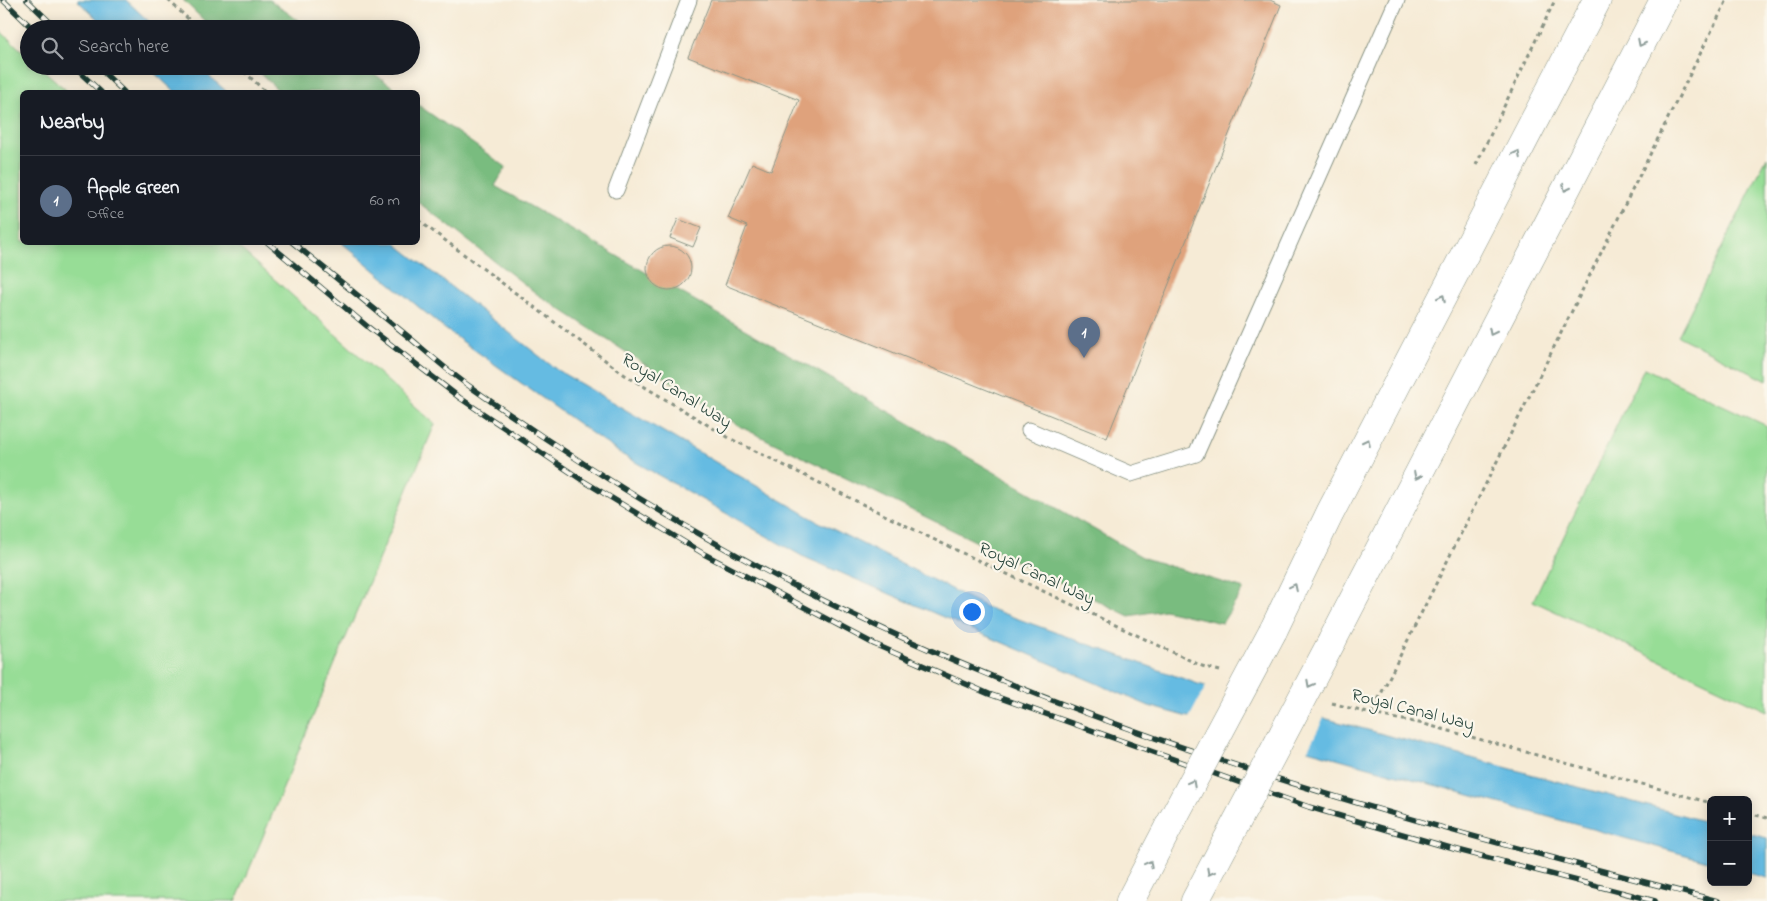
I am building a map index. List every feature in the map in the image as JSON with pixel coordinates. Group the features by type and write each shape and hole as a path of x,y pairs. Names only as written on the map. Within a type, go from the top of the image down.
{"main road":[{"path":"1130,901 1273,631 1330,513 1597,0"},
{"path":"1195,901 1664,0"}],"lane":[{"path":"616,190 689,0"},
{"path":"1029,430 1131,474 1196,454 1397,0"}],"path":[{"path":"168,0 189,20"},
{"path":"1371,714 1727,0"},
{"path":"248,75 264,90"},
{"name":"Royal Canal Way","path":"420,221 625,375 731,439 944,545 1202,666 1221,672"},
{"name":"Royal Canal Way","path":"1324,700 1371,714 1424,724 1707,802"},
{"path":"1752,814 1767,818"}],"green space":[{"path":"183,0 270,0 298,20 204,20"},
{"path":"0,31 20,49 20,75 49,75 66,90 20,90 20,245 236,245 435,424 236,901 0,901"},
{"path":"262,75 376,75 397,90 278,90"},
{"path":"420,106 506,167 495,186 1144,558 1244,589 1222,623 1164,610 1129,616 741,427 537,294 420,204"},
{"path":"1767,157 1767,381 1678,336"},
{"path":"1644,368 1767,426 1767,711 1533,601"}],"water":[{"path":"77,0 126,0 147,20 98,20"},
{"path":"157,75 208,75 225,90 173,90"},
{"path":"344,245 398,245 557,370 817,521 988,608 1198,684 1707,822 1707,861 1149,706 802,556 621,454 445,329"},
{"path":"1752,834 1767,838 1767,878 1752,874"}],"pier":[{"path":"1207,684 1325,716 1306,753 1188,720"}],"building":[{"path":"711,0 1270,0 1281,5 1107,438 725,285 747,226 728,218 752,163 771,171 799,100 688,57"},
{"path":"678,219 701,228 693,247 670,238"},
{"path":"669,246 681,250 687,256 691,268 687,280 681,286 669,290 657,286 651,280 647,268 651,256 657,250"}],"railway":[{"path":"3,0 24,20"},
{"path":"27,0 48,20"},
{"path":"83,75 99,90"},
{"path":"106,75 122,90"},
{"path":"271,245 368,327 460,398 582,480 704,554 874,644 989,694 1309,807 1454,849 1655,901"},
{"path":"296,245 440,364 549,441 628,492 710,540 791,584 901,637 1014,685 1129,729 1246,768 1363,805 1718,901"}],"place":[{"name":"Apple Green","path":"1084,358"}]}
